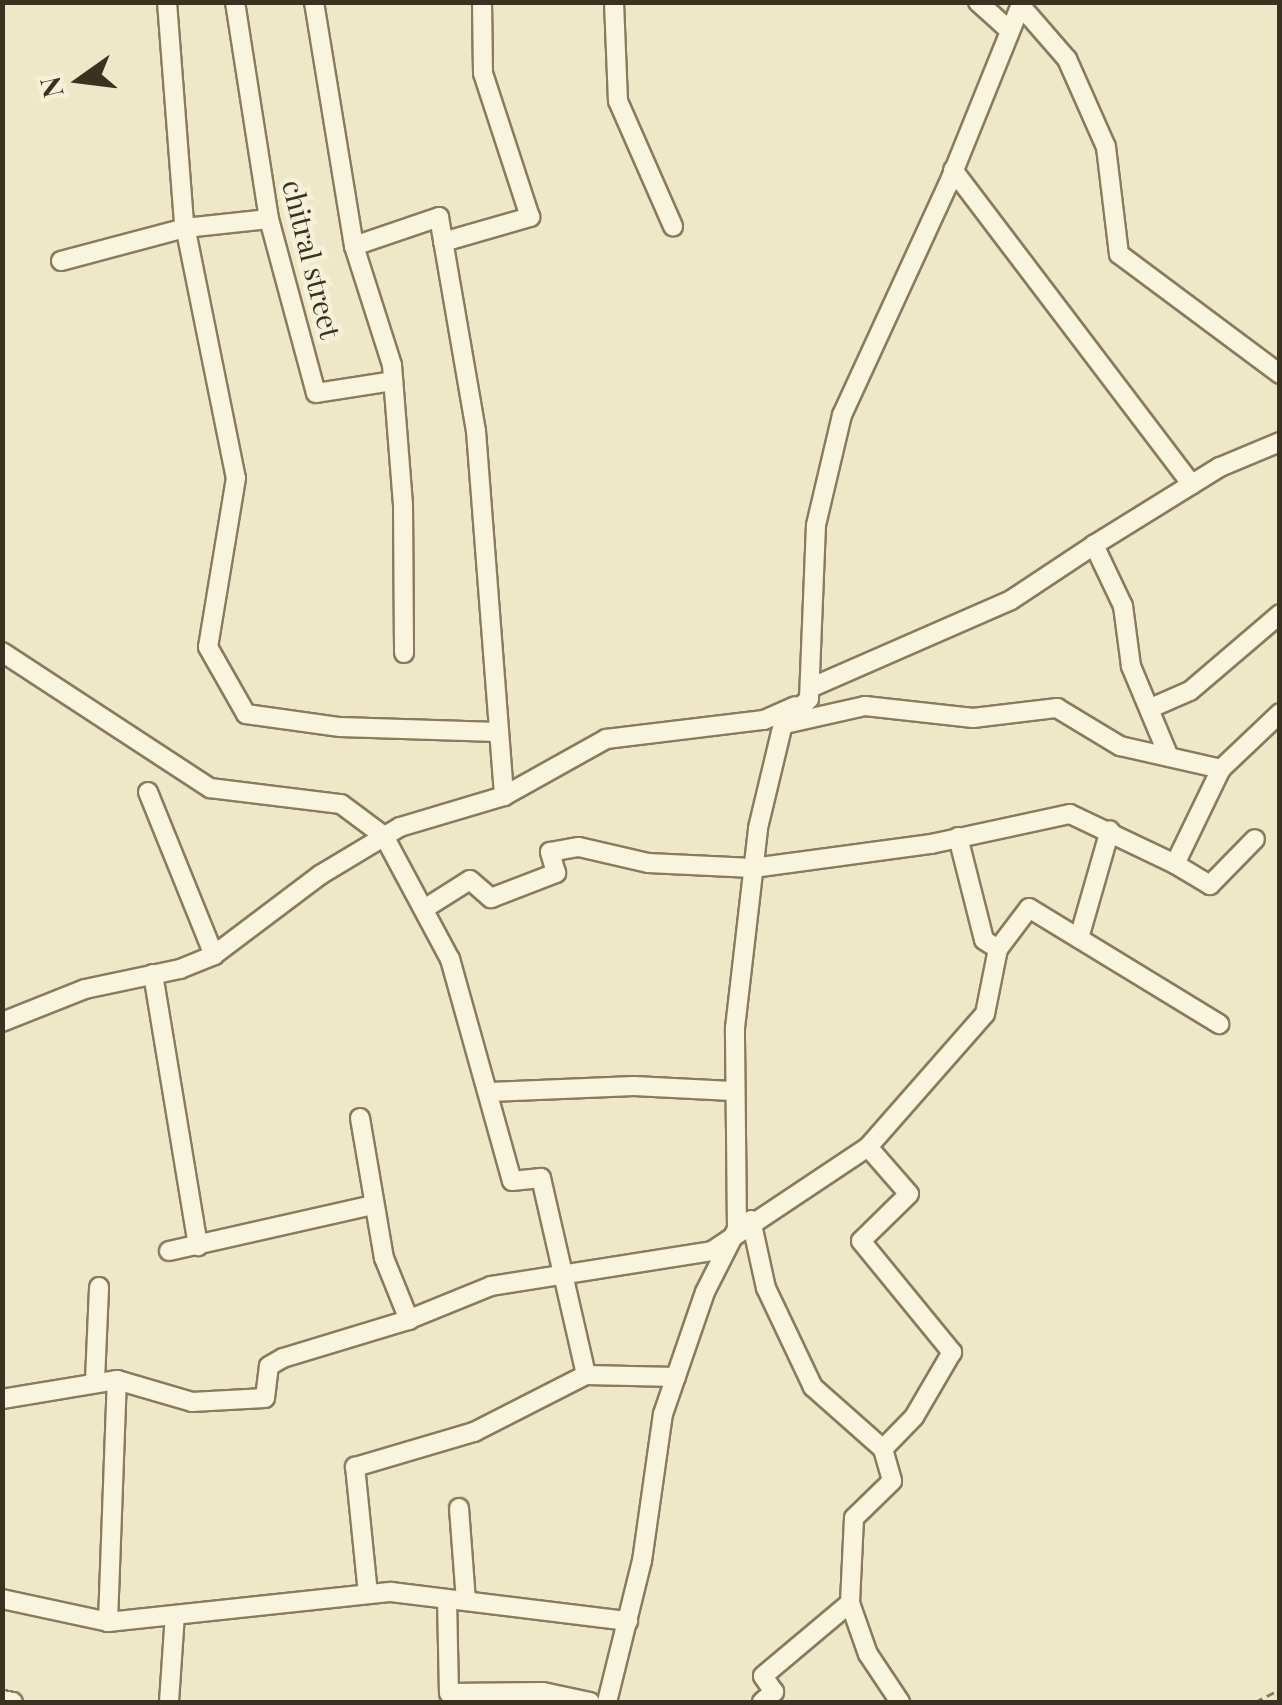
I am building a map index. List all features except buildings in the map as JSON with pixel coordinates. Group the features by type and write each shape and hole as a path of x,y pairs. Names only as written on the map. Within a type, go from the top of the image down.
{"street":[{"path":"167,2 185,228 236,478 208,647 246,714 340,727 497,732"},
{"name":"chitral street","path":"235,2 269,219 316,393 393,381"},
{"path":"314,2 354,246 376,298 393,381 403,504 404,653"},
{"path":"443,242 530,217 483,72 482,2"},
{"path":"614,2 618,101 674,226"},
{"path":"978,2 1008,30"},
{"path":"900,1702 868,1654 850,1603 854,1518 892,1482 884,1449 813,1387 766,1288 744,1224 732,1091 754,868 784,724 809,694 816,525 842,415 953,170 1021,4 1067,59 1106,147 1118,254 1280,374"},
{"path":"953,170 1192,485"},
{"path":"354,246 438,217 476,431 504,796"},
{"path":"62,261 185,228 269,219"},
{"path":"2,1022 85,989 214,955 320,874 384,836 451,807 504,796 606,739 764,720 809,694 1011,600 1192,485 1280,442"},
{"path":"1094,545 1123,606 1131,666 1153,707 1170,757"},
{"path":"1153,707 1190,691 1280,614"},
{"path":"2,652 210,788 341,804 384,836 450,958 512,1181 541,1178 586,1374"},
{"path":"784,724 865,706 973,718 1056,708 1120,746 1222,769"},
{"path":"1175,864 1222,769 1259,726 1280,713"},
{"path":"148,792 214,955"},
{"path":"424,909 470,880 491,898 556,873 550,852 579,847 648,863 754,868 958,837 1070,814 1110,830 1210,885 1255,838"},
{"path":"1079,938 1110,830"},
{"path":"958,837 984,940 998,949"},
{"path":"2,1398 95,1380 117,1380 192,1402 264,1398 270,1366 283,1358 410,1320 492,1286 712,1251 744,1224 868,1147 986,1014 998,949 1029,908 1218,1024"},
{"path":"153,974 198,1246"},
{"path":"490,1092 634,1086 732,1091"},
{"path":"360,1118 384,1258 410,1320"},
{"path":"868,1147 909,1194 861,1241 952,1352 914,1418 884,1449"},
{"path":"168,1250 373,1205"},
{"path":"606,1702 628,1621 664,1414 705,1292 744,1224"},
{"path":"95,1380 99,1287"},
{"path":"368,1594 354,1467 474,1432 586,1374 676,1376"},
{"path":"108,1622 117,1380"},
{"path":"459,1508 466,1601"},
{"path":"2,1599 108,1622 368,1594 447,1599 628,1621"},
{"path":"447,1599 450,1693 543,1692 590,1702"},
{"path":"762,1702 774,1692 763,1676 850,1603"},
{"path":"168,1702 175,1615"},
{"path":"2,1700 13,1702"}],"path":[{"path":"1255,1702 1280,1689"}]}
